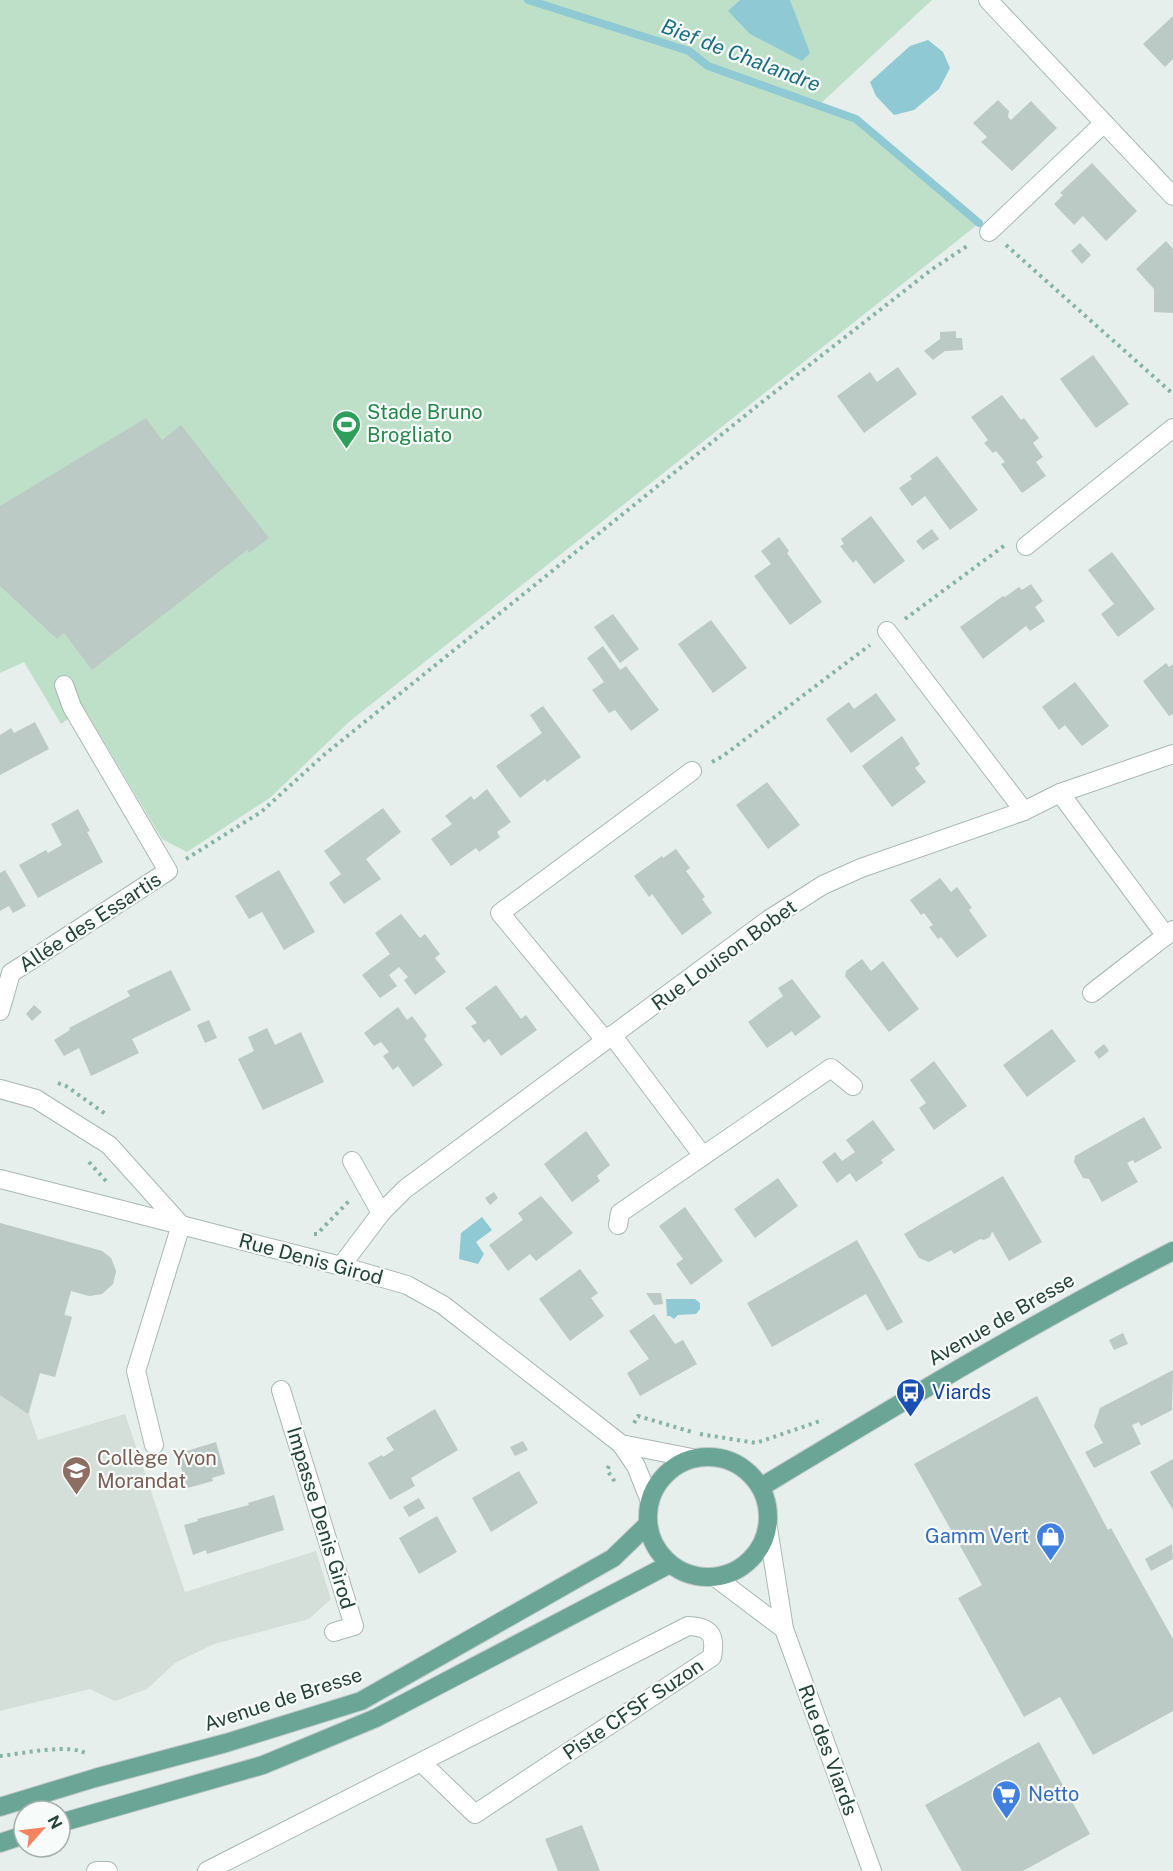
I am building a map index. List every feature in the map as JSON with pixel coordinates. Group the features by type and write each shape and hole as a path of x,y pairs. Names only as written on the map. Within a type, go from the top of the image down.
{"main road":[{"name":"Avenue de Bresse","path":"761,1487 909,1398 1080,1300 1173,1251"},
{"path":"708,1456 723,1458 738,1464 751,1474 761,1487 769,1514 768,1528 761,1546 750,1561 734,1572 716,1577 699,1577 684,1573 670,1564 656,1546 648,1524 650,1500 665,1474 678,1464 692,1458 708,1456"},
{"name":"Avenue de Bresse","path":"0,1807 95,1778 226,1743 361,1701 613,1558 648,1524"},
{"path":"72,1820 263,1765 376,1718 670,1564"}],"street":[{"path":"988,0 1173,196"},
{"path":"989,232 1104,123"},
{"path":"1026,546 1173,428"},
{"path":"887,631 1024,811"},
{"name":"Allée des Essartis","path":"0,1006 11,973 168,871 72,707 64,685"},
{"name":"Rue Louison Bobet","path":"341,1266 381,1212 405,1188 768,921 823,885 861,868 1024,811 1060,793 1173,754"},
{"path":"692,771 500,913 609,1038 704,1156"},
{"path":"1060,793 1169,933 1092,993"},
{"path":"618,1225 620,1213 831,1068 853,1086"},
{"path":"0,1089 36,1099 109,1145 181,1225 136,1371 154,1445"},
{"path":"352,1161 381,1212"},
{"name":"Rue Denis Girod","path":"0,1179 407,1285 443,1305 621,1444 636,1466 650,1500"},
{"name":"Impasse Denis Girod","path":"281,1390 354,1626 334,1632"},
{"name":"Rue Denis Girod","path":"621,1444 692,1458"},
{"name":"Rue des Viards","path":"768,1528 784,1629 872,1871"},
{"path":"716,1577 784,1629"},
{"name":"Piste CFSF Suzon","path":"207,1871 688,1626 701,1627 710,1633 715,1643 712,1657 475,1814 422,1762"},
{"path":"96,1871 108,1871"}],"path":[{"path":"168,871 261,812 324,754 757,406 931,270 989,232 1010,248 1173,394"},
{"path":"692,771 723,756 1006,544 1026,546"},
{"path":"56,1082 103,1110 111,1119"},
{"path":"307,1233 317,1234 366,1184"},
{"path":"638,1416 701,1435 756,1443 825,1419"},
{"path":"607,1470 619,1488"}],"shaded area":[{"name":"Collège Yvon Morandat","path":"0,1223 102,1251 111,1258 116,1271 113,1284 102,1294 89,1296 71,1291 65,1314 72,1317 55,1377 40,1373 29,1414 38,1440 125,1414 185,1592 316,1551 331,1599 309,1619 214,1644 175,1663 147,1689 115,1701 90,1689 0,1711"}],"green space":[{"name":"Stade Bruno Brogliato","path":"0,0 932,0 818,106 853,114 977,225 350,721 271,797 187,852 162,839 84,708 61,724 24,662 0,673"}],"water":[{"path":"740,0 790,0 810,53 802,61 750,34 728,11"},
{"path":"928,40 943,52 950,68 939,89 914,110 894,115 876,96 870,82 910,46"},
{"path":"482,1217 492,1230 476,1242 484,1254 478,1264 459,1259 461,1233"},
{"path":"666,1299 695,1299 700,1303 700,1309 696,1314 678,1315 674,1319 667,1316"}],"building":[{"path":"1173,16 1173,59 1165,67 1143,44"},
{"path":"998,100 1009,111 1008,117 1011,120 1031,101 1057,128 1012,171 981,142 987,137 973,123"},
{"path":"1092,163 1137,211 1106,241 1083,216 1074,225 1054,204 1063,195 1060,193"},
{"path":"1166,241 1173,249 1173,313 1154,312 1154,289 1136,269"},
{"path":"1080,243 1091,255 1082,264 1071,251"},
{"path":"956,331 956,338 962,338 963,350 945,351 933,360 924,351 940,339 940,332"},
{"path":"1093,355 1129,404 1096,428 1060,379"},
{"path":"898,367 917,394 864,433 837,396 870,372 877,382"},
{"path":"1002,395 1021,420 1024,418 1039,438 1033,443 1043,457 1036,462 1046,476 1022,493 1001,464 1005,462 996,451 993,453 984,443 988,440 971,417"},
{"path":"146,418 162,440 181,425 269,538 249,553 247,550 92,670 64,633 57,639 0,586 0,506"},
{"path":"937,456 978,510 950,530 925,496 912,506 899,488 912,479 910,476"},
{"path":"871,516 905,561 874,584 856,560 853,563 840,546 844,544 841,539"},
{"path":"932,529 939,539 923,550 916,541"},
{"path":"779,537 789,551 787,553 822,602 790,625 754,576 771,564 761,551"},
{"path":"1112,552 1155,609 1118,637 1101,614 1114,604 1088,570"},
{"path":"1031,584 1043,601 1035,607 1045,621 1030,631 1026,626 983,659 960,627 1003,596 1005,597 1019,587 1022,590"},
{"path":"613,614 639,649 620,663 594,627"},
{"path":"711,620 747,668 713,693 678,644"},
{"path":"603,646 620,670 626,666 659,710 631,731 615,710 609,713 592,690 604,682 587,658"},
{"path":"1166,663 1169,667 1173,664 1173,714 1169,716 1143,681"},
{"path":"1075,682 1109,726 1082,746 1065,725 1059,730 1042,707"},
{"path":"876,693 896,720 851,753 826,719 849,702 854,709"},
{"path":"543,706 581,757 547,782 545,779 520,798 496,766 542,733 530,715"},
{"path":"35,722 49,749 0,775 0,735 11,728 14,733"},
{"path":"902,736 920,764 915,768 926,782 892,807 862,766"},
{"path":"767,782 800,825 768,849 736,805"},
{"path":"487,789 511,822 497,832 500,837 479,852 476,848 451,866 431,839 452,824 445,816 471,796 474,800"},
{"path":"383,808 401,832 366,859 381,879 344,904 329,883 341,874 324,851"},
{"path":"78,809 103,862 38,898 19,865 46,850 48,853 62,845 51,824"},
{"path":"676,849 690,868 686,871 705,897 702,899 712,913 682,935 652,894 649,897 634,876"},
{"path":"5,870 26,906 13,913 9,906 0,911 0,873"},
{"path":"279,870 315,932 284,950 262,912 249,919 235,896"},
{"path":"940,878 951,892 957,887 972,908 969,910 987,936 957,958 941,937 938,939 929,927 933,925 924,913 921,915 910,900"},
{"path":"401,914 420,938 425,934 440,954 435,958 446,972 415,995 404,980 408,977 399,967 389,975 397,986 380,998 362,975 390,954 375,933"},
{"path":"862,959 871,971 883,961 919,1009 889,1032 845,976 846,971"},
{"path":"171,970 191,1010 132,1039 139,1053 91,1076 79,1048 64,1056 54,1040 70,1030 69,1028 130,996 127,991"},
{"path":"792,979 821,1017 795,1036 792,1031 767,1048 748,1022 783,996 778,988"},
{"path":"496,985 521,1019 526,1015 537,1030 501,1056 489,1039 484,1043 471,1026 477,1023 465,1008"},
{"path":"34,1005 42,1012 32,1021 26,1014"},
{"path":"398,1007 407,1020 412,1016 427,1036 424,1039 443,1065 413,1087 398,1066 393,1070 383,1056 389,1052 381,1042 374,1046 364,1033"},
{"path":"209,1020 217,1038 205,1043 197,1025"},
{"path":"267,1028 275,1045 301,1032 324,1082 263,1110 238,1059 254,1051 248,1037"},
{"path":"1052,1029 1076,1061 1027,1097 1003,1065"},
{"path":"1104,1044 1109,1051 1099,1059 1094,1052"},
{"path":"934,1061 967,1106 934,1130 919,1108 926,1103 910,1080"},
{"path":"1144,1117 1162,1148 1135,1163 1133,1160 1127,1163 1138,1182 1102,1202 1089,1179 1083,1178 1074,1162 1075,1156"},
{"path":"873,1120 895,1150 881,1160 883,1163 856,1182 850,1173 837,1183 822,1162 835,1152 842,1161 855,1152 846,1140"},
{"path":"586,1131 610,1165 597,1176 600,1181 572,1202 544,1164"},
{"path":"1003,1176 1042,1242 1009,1261 992,1231 990,1237 980,1239 954,1254 951,1250 929,1262 919,1258 904,1234"},
{"path":"778,1178 798,1206 755,1238 734,1209"},
{"path":"494,1192 498,1198 490,1205 485,1198"},
{"path":"541,1196 573,1233 536,1261 530,1254 508,1271 489,1245 523,1220 518,1213"},
{"path":"685,1207 723,1261 691,1285 676,1264 683,1259 659,1226"},
{"path":"0,1223 102,1251 111,1258 116,1271 113,1284 102,1294 89,1296 71,1291 64,1315 72,1317 55,1377 40,1373 28,1414 0,1395"},
{"path":"857,1240 903,1322 887,1331 866,1294 772,1347 747,1303"},
{"path":"580,1269 598,1293 591,1298 604,1316 570,1341 539,1299"},
{"path":"646,1293 661,1293 663,1304 654,1305"},
{"path":"654,1314 675,1344 683,1340 697,1364 640,1396 627,1373 649,1359 629,1331"},
{"path":"1123,1333 1128,1344 1114,1350 1109,1340"},
{"path":"1173,1370 1172,1410 1141,1426 1139,1422 1132,1425 1141,1444 1094,1468 1085,1452 1103,1443 1094,1426 1100,1408"},
{"name":"Gamm Vert","path":"1037,1396 1108,1530 1111,1528 1173,1639 1173,1711 1093,1755 1060,1697 1024,1717 958,1598 982,1585 914,1464"},
{"path":"435,1409 458,1450 411,1478 415,1486 390,1500 368,1463 394,1450 386,1438"},
{"path":"523,1441 528,1450 515,1456 510,1447"},
{"path":"216,1442 225,1474 212,1478 213,1481 187,1488 177,1454"},
{"path":"1173,1459 1173,1510 1150,1472"},
{"path":"519,1471 538,1503 491,1532 472,1498"},
{"path":"274,1495 284,1530 207,1554 206,1550 193,1555 184,1525"},
{"path":"419,1498 425,1508 409,1517 403,1507"},
{"path":"437,1516 457,1552 419,1574 399,1538"},
{"path":"1172,1544 1173,1559 1151,1571 1145,1559"},
{"name":"Netto","path":"1039,1742 1090,1834 1023,1871 962,1871 925,1805"},
{"path":"582,1825 600,1871 558,1871 545,1839"}],"waterway":[{"name":"Bief de Chalandre","path":"528,0 689,51 708,66 856,119 979,223"}],"place":[{"name":"Stade Bruno Brogliato","path":"346,450"},
{"name":"Viards","path":"911,1418"},
{"name":"Collège Yvon Morandat","path":"76,1496"},
{"name":"Gamm Vert","path":"1050,1562"},
{"name":"Netto","path":"1007,1820"}]}
